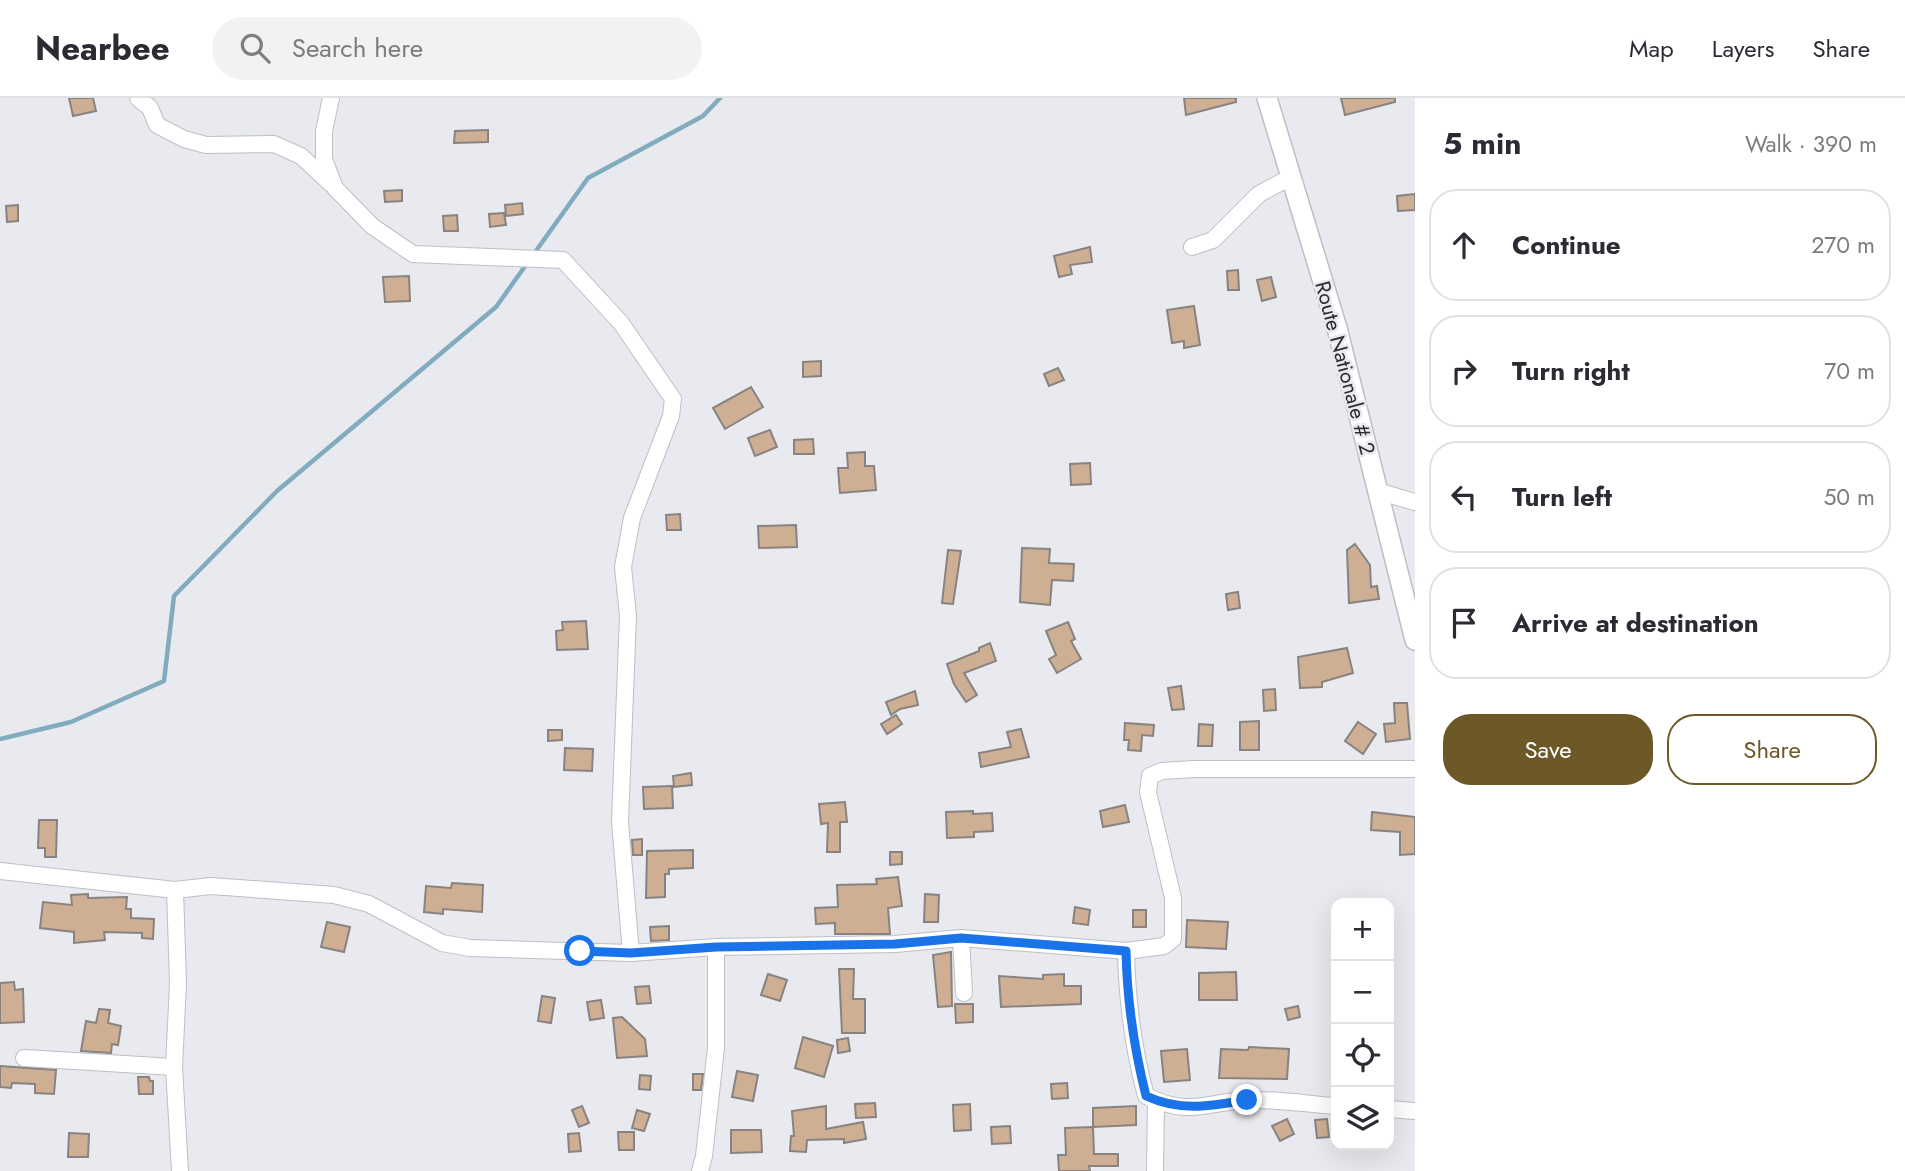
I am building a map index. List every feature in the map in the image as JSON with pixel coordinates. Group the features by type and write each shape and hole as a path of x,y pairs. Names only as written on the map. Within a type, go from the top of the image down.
{"main road":[{"name":"Route Nationale # 2","path":"1267,98 1337,328 1415,640"}],"street":[{"path":"138,98 150,108 157,125 184,139 206,145 274,144 301,156 372,226 413,254 563,260 621,323 673,399 671,416 632,518 623,567 628,617 620,822 631,953"},
{"path":"331,98 324,131 324,159 335,188"},
{"path":"1192,247 1213,240 1259,194 1291,177"},
{"path":"1377,491 1415,502"},
{"path":"0,871 175,890 211,886 334,895 369,904 443,943 470,948 631,953 716,947 895,944 961,938 1126,951 1164,946 1173,939 1172,898 1148,792 1150,776 1162,771 1195,769 1415,769"},
{"path":"175,890 178,983 174,1067 180,1171"},
{"path":"961,938 964,993"},
{"path":"699,1171 704,1156 716,1048 716,947"},
{"path":"1126,951 1127,991 1135,1053 1146,1096 1165,1105 1195,1109 1247,1100 1331,1106"},
{"path":"24,1058 174,1067"},
{"path":"1155,1171 1156,1101"},
{"path":"1394,1109 1415,1111"}],"building":[{"path":"69,98 93,98 96,111 73,116"},
{"path":"1184,98 1236,98 1236,102 1186,115"},
{"path":"1341,98 1395,98 1395,102 1345,115"},
{"path":"488,130 488,142 454,143 455,131"},
{"path":"402,190 402,201 385,202 384,191"},
{"path":"1415,194 1415,210 1398,211 1397,196"},
{"path":"522,203 523,214 506,216 505,205"},
{"path":"18,205 18,221 7,222 6,206"},
{"path":"504,213 506,225 490,227 489,214"},
{"path":"457,215 458,231 444,231 443,216"},
{"path":"1090,247 1092,262 1070,265 1072,274 1059,277 1054,256"},
{"path":"1238,270 1239,290 1228,290 1227,271"},
{"path":"409,276 410,301 385,302 383,277"},
{"path":"1271,277 1276,297 1262,301 1257,280"},
{"path":"1194,306 1200,345 1184,348 1184,341 1172,343 1167,310"},
{"path":"821,361 821,376 803,377 803,362"},
{"path":"1058,368 1064,380 1049,386 1044,374"},
{"path":"751,387 763,407 725,429 713,408"},
{"path":"770,430 777,447 755,456 748,438"},
{"path":"813,439 814,454 794,454 794,440"},
{"path":"865,452 865,466 874,466 876,490 840,493 838,468 848,468 847,453"},
{"path":"1090,463 1091,484 1071,485 1070,464"},
{"path":"680,514 681,530 667,530 666,515"},
{"path":"796,525 797,547 759,548 758,526"},
{"path":"1355,544 1370,565 1371,587 1377,586 1379,599 1349,603 1347,550"},
{"path":"1022,548 1050,549 1049,563 1074,564 1073,581 1052,580 1050,605 1020,602"},
{"path":"948,550 961,551 953,604 942,603"},
{"path":"1238,592 1240,608 1228,610 1226,594"},
{"path":"586,621 588,649 557,650 556,631 563,630 562,622"},
{"path":"1068,622 1075,639 1071,641 1081,659 1057,673 1049,659 1056,655 1046,631"},
{"path":"990,643 996,661 964,673 977,695 966,702 954,684 947,664 979,651 979,648"},
{"path":"1347,648 1353,673 1322,682 1322,687 1300,688 1298,657"},
{"path":"1181,686 1184,709 1172,710 1168,688"},
{"path":"1275,689 1276,710 1264,711 1263,690"},
{"path":"915,691 918,705 900,709 891,715 886,702"},
{"path":"1394,703 1407,703 1410,739 1386,742 1384,724 1395,723"},
{"path":"896,715 902,724 887,734 881,724"},
{"path":"1259,721 1259,750 1240,750 1240,722"},
{"path":"1358,722 1376,734 1363,754 1345,741"},
{"path":"1125,723 1154,725 1153,736 1142,735 1141,751 1128,750 1129,740 1124,740"},
{"path":"1199,724 1213,725 1212,746 1198,746"},
{"path":"1021,729 1029,757 981,767 979,753 1011,747 1007,732"},
{"path":"548,730 562,730 562,740 548,741"},
{"path":"565,748 593,749 592,771 564,770"},
{"path":"691,773 692,785 674,787 673,776"},
{"path":"672,786 673,808 644,809 643,787"},
{"path":"845,802 847,822 840,822 840,852 827,852 828,823 821,824 819,804"},
{"path":"1125,805 1129,822 1103,827 1100,811"},
{"path":"973,811 973,814 992,813 993,831 974,832 974,837 947,838 946,812"},
{"path":"1372,812 1415,817 1415,854 1400,855 1400,832 1371,830"},
{"path":"39,820 57,820 56,857 45,857 45,848 38,848"},
{"path":"642,839 642,855 633,855 632,840"},
{"path":"693,850 693,868 669,869 669,874 665,874 665,897 646,898 647,851"},
{"path":"890,852 902,852 902,864 890,865"},
{"path":"898,877 902,906 888,908 890,934 835,934 835,923 816,924 815,908 838,907 837,885 877,884 876,879"},
{"path":"452,883 483,885 482,912 443,909 443,914 424,912 426,886 451,888"},
{"path":"88,894 88,898 127,897 126,909 131,909 131,918 154,919 153,939 142,938 142,933 104,932 105,940 74,943 74,932 40,928 43,902 72,905 71,895"},
{"path":"925,894 939,895 938,922 924,922"},
{"path":"1075,907 1090,910 1088,925 1073,923"},
{"path":"1133,910 1146,910 1146,927 1133,927"},
{"path":"1187,920 1228,922 1226,949 1186,947"},
{"path":"327,922 350,927 344,952 321,947"},
{"path":"669,926 669,940 651,941 650,927"},
{"path":"951,952 952,1006 938,1007 933,955"},
{"path":"839,969 854,969 853,999 865,999 865,1033 842,1033"},
{"path":"1236,972 1237,1000 1199,1000 1199,973"},
{"path":"768,974 787,980 780,1001 761,995"},
{"path":"1064,974 1064,986 1081,986 1081,1004 1001,1007 999,976 1043,979 1043,975"},
{"path":"14,982 15,990 23,989 24,1022 0,1023 0,983"},
{"path":"649,986 651,1003 637,1004 635,987"},
{"path":"542,996 555,998 551,1023 538,1021"},
{"path":"601,1000 604,1018 590,1020 587,1002"},
{"path":"955,1004 973,1004 973,1022 956,1023"},
{"path":"1298,1006 1300,1017 1288,1020 1285,1009"},
{"path":"99,1009 110,1010 108,1023 121,1026 118,1045 112,1044 111,1053 81,1051 86,1021 96,1023"},
{"path":"622,1017 645,1039 647,1056 617,1058 613,1018"},
{"path":"803,1037 833,1046 824,1077 795,1068"},
{"path":"848,1038 850,1051 838,1053 837,1040"},
{"path":"1249,1047 1289,1049 1287,1079 1219,1078 1221,1049 1248,1050"},
{"path":"1187,1049 1190,1080 1164,1082 1161,1051"},
{"path":"0,1066 56,1070 54,1094 35,1093 35,1084 12,1083 11,1088 0,1087"},
{"path":"737,1071 758,1075 753,1101 732,1097"},
{"path":"693,1074 703,1074 701,1090 693,1090"},
{"path":"640,1075 651,1076 650,1090 639,1089"},
{"path":"138,1077 149,1077 150,1081 153,1081 153,1094 139,1094"},
{"path":"1067,1083 1068,1098 1052,1099 1051,1084"},
{"path":"875,1103 876,1117 856,1118 855,1104"},
{"path":"970,1104 971,1130 954,1131 953,1105"},
{"path":"582,1106 589,1123 579,1127 572,1110"},
{"path":"826,1106 826,1129 863,1122 866,1139 844,1143 844,1139 807,1140 806,1152 790,1151 791,1136 794,1136 792,1111"},
{"path":"1136,1106 1136,1125 1093,1127 1093,1108"},
{"path":"637,1110 650,1114 644,1131 632,1128"},
{"path":"1287,1119 1294,1134 1280,1141 1272,1126"},
{"path":"1327,1119 1329,1137 1317,1138 1315,1120"},
{"path":"1010,1126 1011,1143 992,1144 991,1127"},
{"path":"1093,1127 1094,1154 1118,1154 1118,1166 1089,1166 1090,1171 1059,1171 1058,1155 1066,1155 1065,1128"},
{"path":"731,1130 761,1130 762,1152 731,1153"},
{"path":"618,1132 634,1132 634,1150 619,1150"},
{"path":"69,1133 89,1134 88,1157 68,1157"},
{"path":"579,1133 581,1151 569,1152 568,1134"}],"waterway":[{"path":"533,255 588,178 703,116 720,98"},
{"path":"0,739 71,722 164,681 174,596 277,491 496,307 528,262"}],"route":[{"path":"580,951 631,953 716,947 895,944 961,938 1126,951 1127,991 1135,1053 1146,1096 1165,1105 1195,1109 1247,1100"}]}
